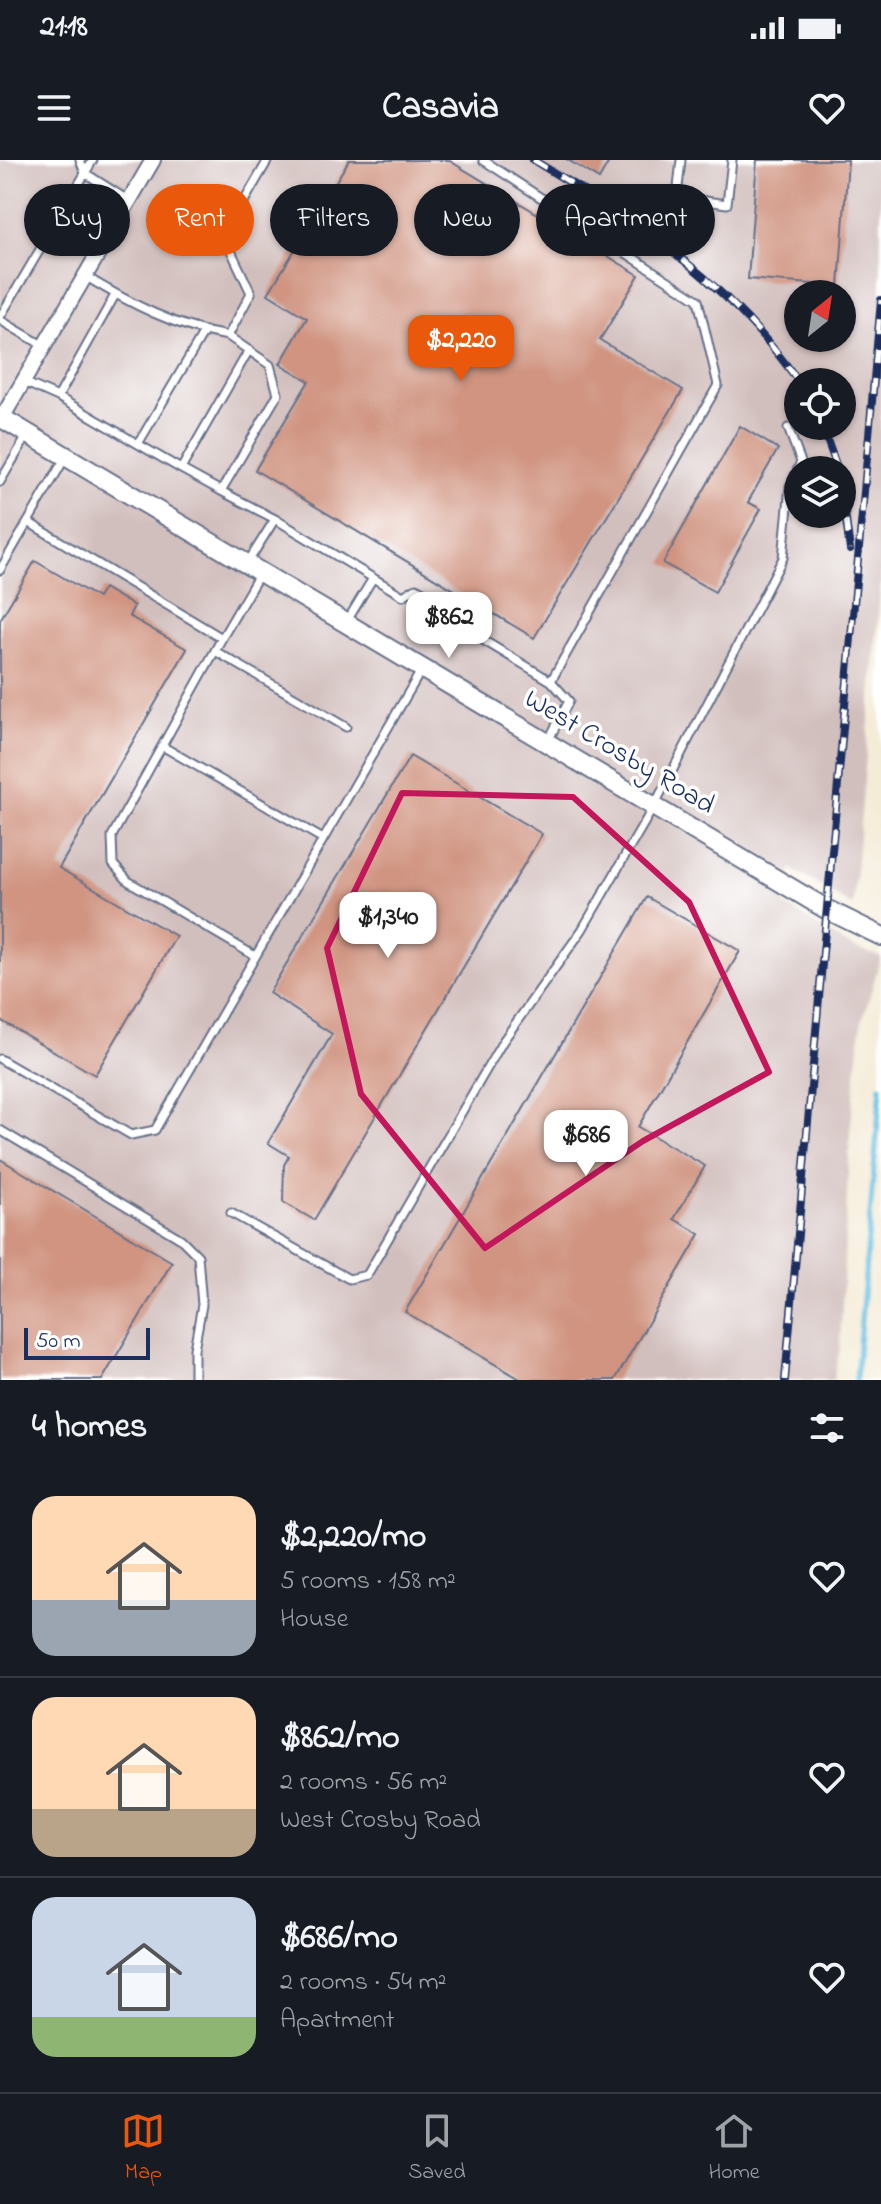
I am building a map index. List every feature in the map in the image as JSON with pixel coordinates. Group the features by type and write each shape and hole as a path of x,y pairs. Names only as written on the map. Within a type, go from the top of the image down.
{"street":[{"path":"130,199 153,160"},
{"path":"1,417 97,256"},
{"name":"West Crosby Road","path":"1,417 826,909 881,936"}],"lane":[{"path":"80,160 85,173 102,184"},
{"path":"44,346 0,319 93,160"},
{"path":"228,336 251,293 224,236 268,160"},
{"path":"483,160 698,300 718,385 551,681"},
{"path":"681,160 677,197 727,204 732,160"},
{"path":"85,276 115,295 204,332 228,336 270,365 278,394 221,491"},
{"path":"58,397 115,295"},
{"path":"138,444 204,332"},
{"path":"181,469 249,350"},
{"path":"24,382 58,397 181,469 275,519 403,596 416,588 446,604 453,622 551,681 569,701 547,743"},
{"path":"0,482 28,434"},
{"path":"231,1213 349,1279 367,1275 503,1041 582,930 654,806 783,558 790,486 801,462 793,440"},
{"path":"0,570 66,456"},
{"path":"255,956 128,881 113,864 112,836 222,638 275,519"},
{"path":"28,522 222,638"},
{"path":"346,623 373,578"},
{"path":"215,651 346,727"},
{"path":"0,1059 131,1135 155,1130 422,669"},
{"path":"162,746 323,839"},
{"path":"0,1130 181,1239 198,1256 202,1305 194,1349 194,1380"}],"highlighted area":[{"path":"402,793 573,797 689,902 769,1072 643,1141 485,1248 361,1094 327,948"}],"shaded area":[{"path":"0,160 881,160 881,584 853,906 792,869 785,905 853,948 881,957 861,1025 850,1133 840,1348 833,1380 0,1380"}],"building":[{"path":"349,160 448,160 488,184 414,184 414,256 520,256 520,203 536,213 536,256 607,256 639,275 600,340 683,390 534,638 255,470 309,381 280,364 307,318 268,294 291,256 398,256 398,184 334,184"},
{"path":"568,160 610,160 599,179"},
{"path":"757,160 848,160 839,280 748,279"},
{"path":"740,426 778,449 748,502 761,509 715,592 663,563"},
{"path":"35,561 98,598 104,588 134,606 129,616 187,649 59,868 176,936 95,1075 0,1020 0,620"},
{"path":"410,756 542,834 314,1220 283,1202 284,1165 289,1156 268,1143 332,1034 269,993"},
{"path":"647,897 740,951 638,1127 705,1166 674,1219 700,1234 615,1380 522,1380 405,1312"},
{"path":"0,1159 172,1262 102,1380 0,1380"}],"waterway":[{"path":"856,1380 881,1086"}],"railway":[{"path":"533,160 610,207 678,256 741,312 788,368"},
{"path":"785,1380 881,300"},
{"path":"827,440 833,456"},
{"path":"847,528 850,550"}]}
